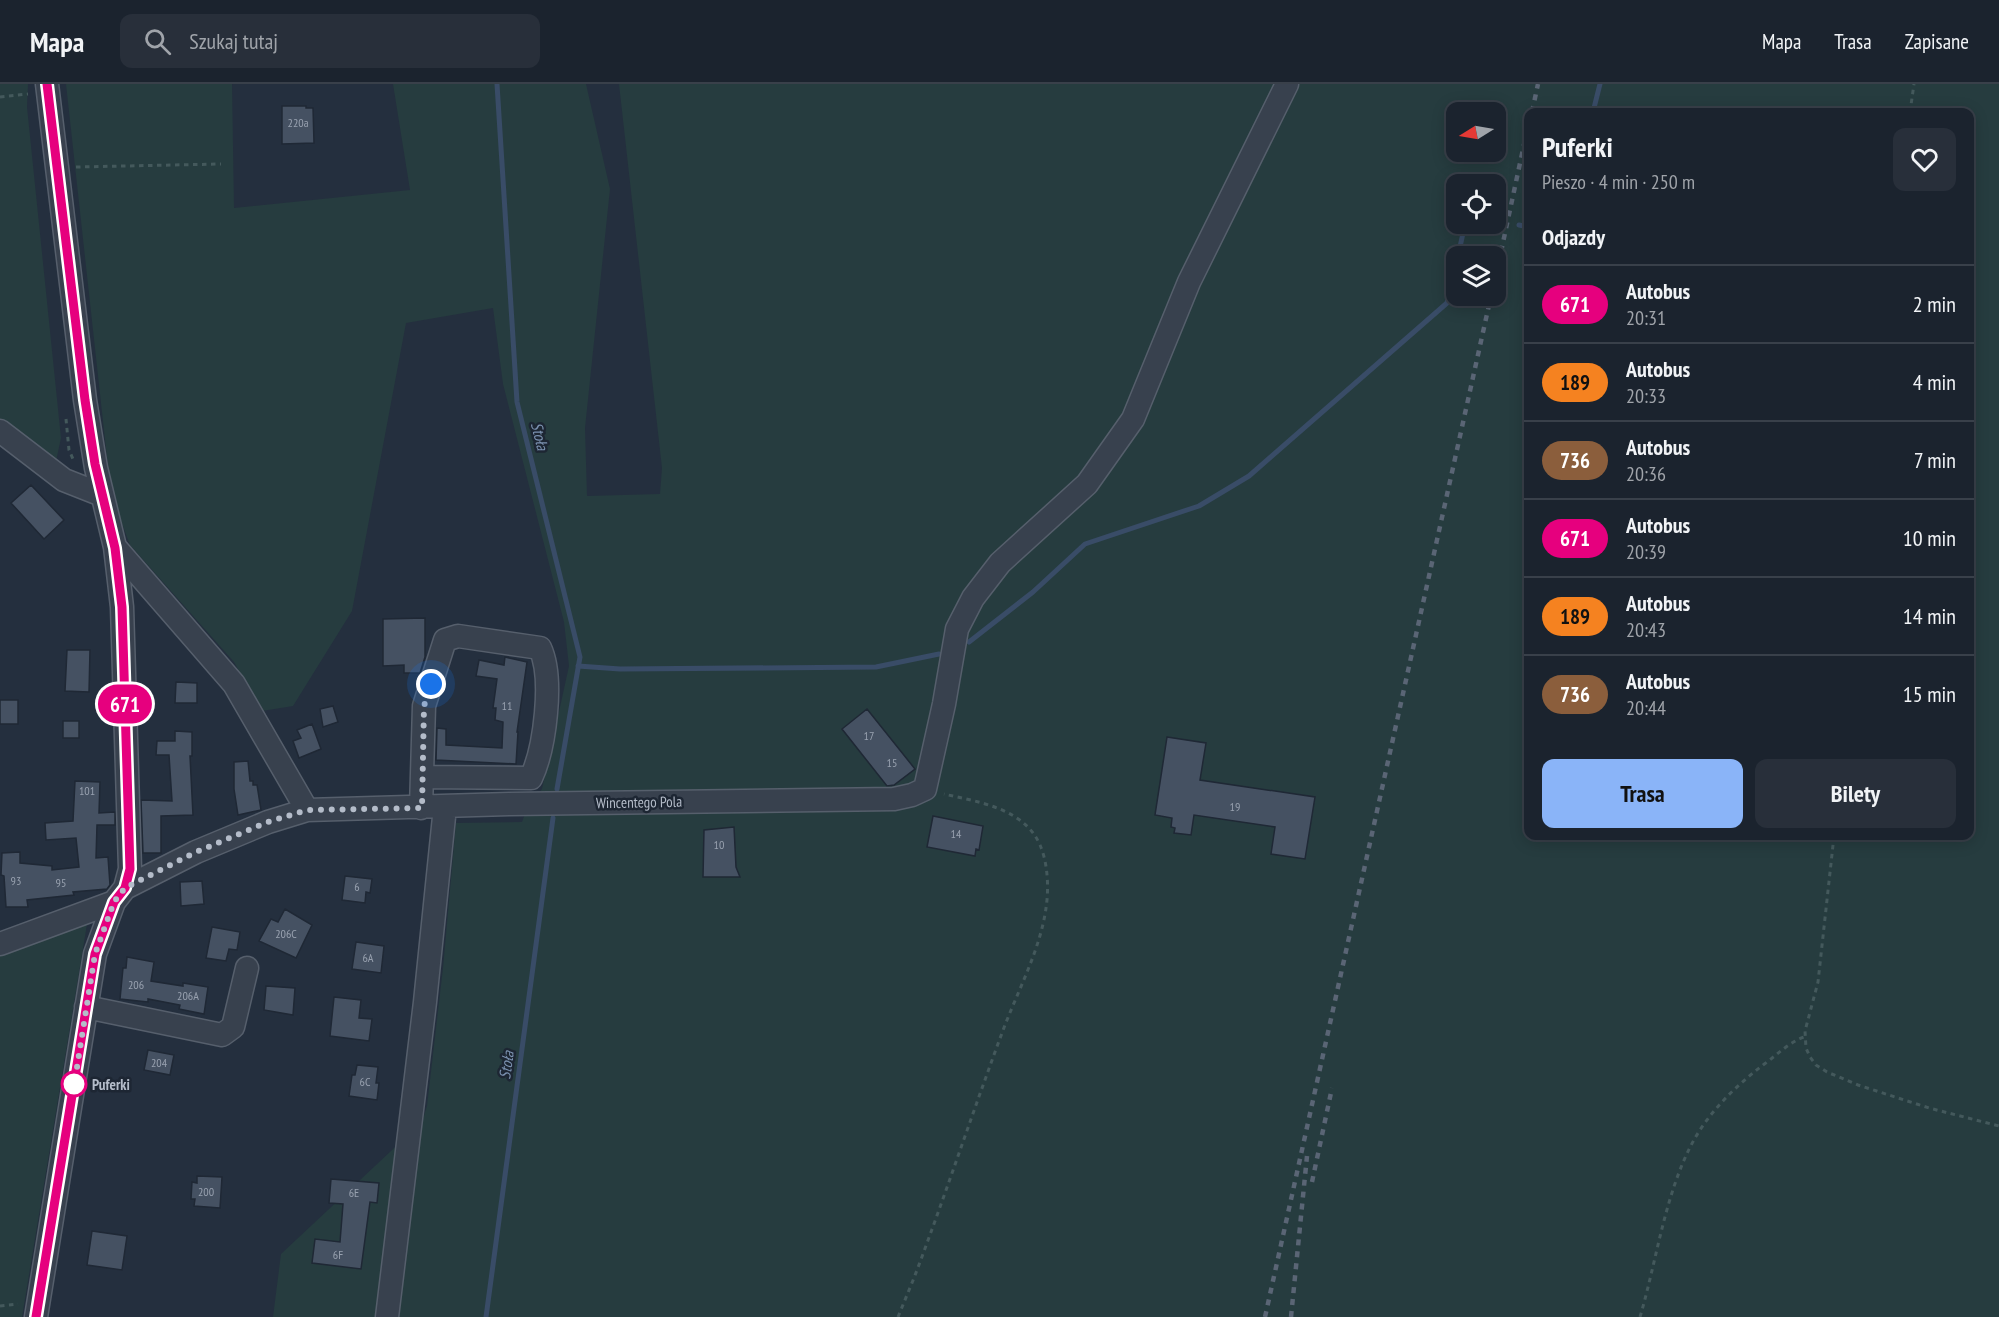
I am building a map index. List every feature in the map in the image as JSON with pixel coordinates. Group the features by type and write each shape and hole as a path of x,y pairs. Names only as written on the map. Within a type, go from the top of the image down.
{"street":[{"path":"925,789 944,704 957,629 973,598 1000,562 1087,484 1133,419 1189,282 1287,84"},
{"path":"36,1317 95,954 130,869 123,618 115,548 102,495 85,400 47,88"},
{"path":"0,431 64,480 102,495"},
{"path":"115,548 234,684 307,810"},
{"path":"422,777 531,778 537,765 546,713 545,658 540,648 458,636 445,640 424,706 422,777 422,808"},
{"name":"Wincentego Pola","path":"0,944 120,895 196,852 268,822 307,810 509,804 894,799 925,789"},
{"path":"387,1317 446,807"},
{"path":"86,1007 222,1035 233,1027 247,968"}],"path":[{"path":"1911,108 1914,84"},
{"path":"0,96 47,88"},
{"path":"56,167 221,164"},
{"path":"898,1317 926,1247 1008,1016 1038,942 1046,908 1046,866 1041,846 1032,830 1016,817 993,807 925,789"},
{"path":"1834,840 1818,982 1804,1037 1810,1057 1816,1065 1827,1072 1929,1108 1999,1126"},
{"path":"1640,1317 1669,1205 1695,1139 1710,1116 1734,1089 1791,1042 1804,1037"}],"green space":[{"path":"0,84 28,84 27,107 61,438 55,466 0,421"},
{"path":"66,84 232,84 234,208 410,190 393,84 586,84 610,189 585,428 587,496 660,494 662,468 619,84 1999,84 1999,1317 273,1317 281,1254 422,1122 427,1106 443,968 456,823 522,822 527,808 542,789 569,666 564,622 503,384 493,308 406,323 352,611 293,706 262,711 234,662 130,545 111,494"},
{"path":"88,918 22,1317 0,1317 0,949"}],"building":[{"path":"282,106 313,108 314,143 282,144"},
{"path":"31,485 64,520 44,539 11,503"},
{"path":"425,618 425,657 420,673 404,673 404,665 383,666 383,619"},
{"path":"67,650 90,650 89,692 65,691"},
{"path":"505,657 527,662 517,732 516,764 436,760 437,728 446,729 446,745 502,748 503,722 495,720 496,708 493,708 497,679 476,676 479,660 504,665"},
{"path":"176,682 197,683 197,703 175,703"},
{"path":"0,700 18,700 18,724 0,724"},
{"path":"333,706 338,722 323,727 320,709"},
{"path":"867,709 915,769 894,785 887,786 842,729"},
{"path":"63,721 79,721 79,738 63,738"},
{"path":"312,724 321,749 299,758 293,741 301,738 297,730"},
{"path":"175,731 192,732 192,756 190,756 193,815 161,816 161,853 143,853 141,800 172,801 169,755 156,755 157,741 175,741"},
{"path":"1167,737 1206,743 1200,780 1315,797 1305,859 1271,854 1275,827 1194,815 1191,835 1174,833 1175,828 1171,827 1172,818 1155,815"},
{"path":"248,761 250,781 253,781 253,785 257,785 261,810 238,815 234,789 234,762"},
{"path":"75,781 100,782 99,813 115,812 115,825 97,825 96,858 108,857 110,885 107,889 73,892 74,895 27,900 28,907 6,907 4,876 1,875 2,853 20,852 20,863 52,866 52,870 79,867 76,838 46,840 45,823 73,821"},
{"path":"933,816 983,826 979,850 976,849 975,856 927,847"},
{"path":"734,827 736,867 740,877 703,877 704,830"},
{"path":"345,876 372,879 370,893 366,892 365,903 342,900"},
{"path":"202,881 204,904 181,906 180,882"},
{"path":"285,909 312,925 296,958 259,941 271,919 278,922"},
{"path":"212,927 240,932 237,950 229,949 226,961 206,958"},
{"path":"356,942 384,946 381,973 352,969"},
{"path":"127,957 154,962 151,981 208,987 204,1014 179,1009 180,1005 148,999 148,1002 120,999 123,968 126,968"},
{"path":"266,986 295,988 293,1015 264,1010"},
{"path":"334,997 361,1000 359,1018 372,1019 369,1041 330,1036"},
{"path":"148,1050 174,1055 170,1075 144,1070"},
{"path":"357,1065 378,1067 377,1100 349,1096 352,1075 355,1075"},
{"path":"197,1176 222,1177 220,1208 194,1206 195,1199 191,1199 192,1182 197,1183"},
{"path":"331,1179 379,1183 377,1203 370,1202 361,1269 312,1263 315,1239 340,1242 343,1204 329,1203"},
{"path":"92,1231 127,1236 122,1270 87,1265"}],"waterway":[{"name":"Stoła","path":"497,84 517,402 580,657 557,789"},
{"path":"1594,108 1600,84"},
{"path":"1519,225 1524,226"},
{"path":"1460,246 1463,234"},
{"path":"969,642 1033,592 1085,544 1199,506 1249,476 1446,304"},
{"path":"578,666 620,669 876,667 939,654"},
{"name":"Stoła","path":"486,1317 553,818"}],"railway":[{"path":"1533,108 1538,84"},
{"path":"1502,246 1524,145"},
{"path":"1265,1317 1489,306"},
{"path":"1312,1182 1332,1088"},
{"path":"1291,1317 1307,1156"}],"bus line":[{"name":"671","path":"36,1317 95,954 114,902 125,888 130,869 122,607 115,548 95,464 85,400 47,84"}],"place":[{"name":"Puferki","path":"74,1084"}],"route":[{"path":"74,1084 74,1086 95,954 114,902 125,888 196,852 268,822 307,810 422,808 424,706 431,684"}]}
